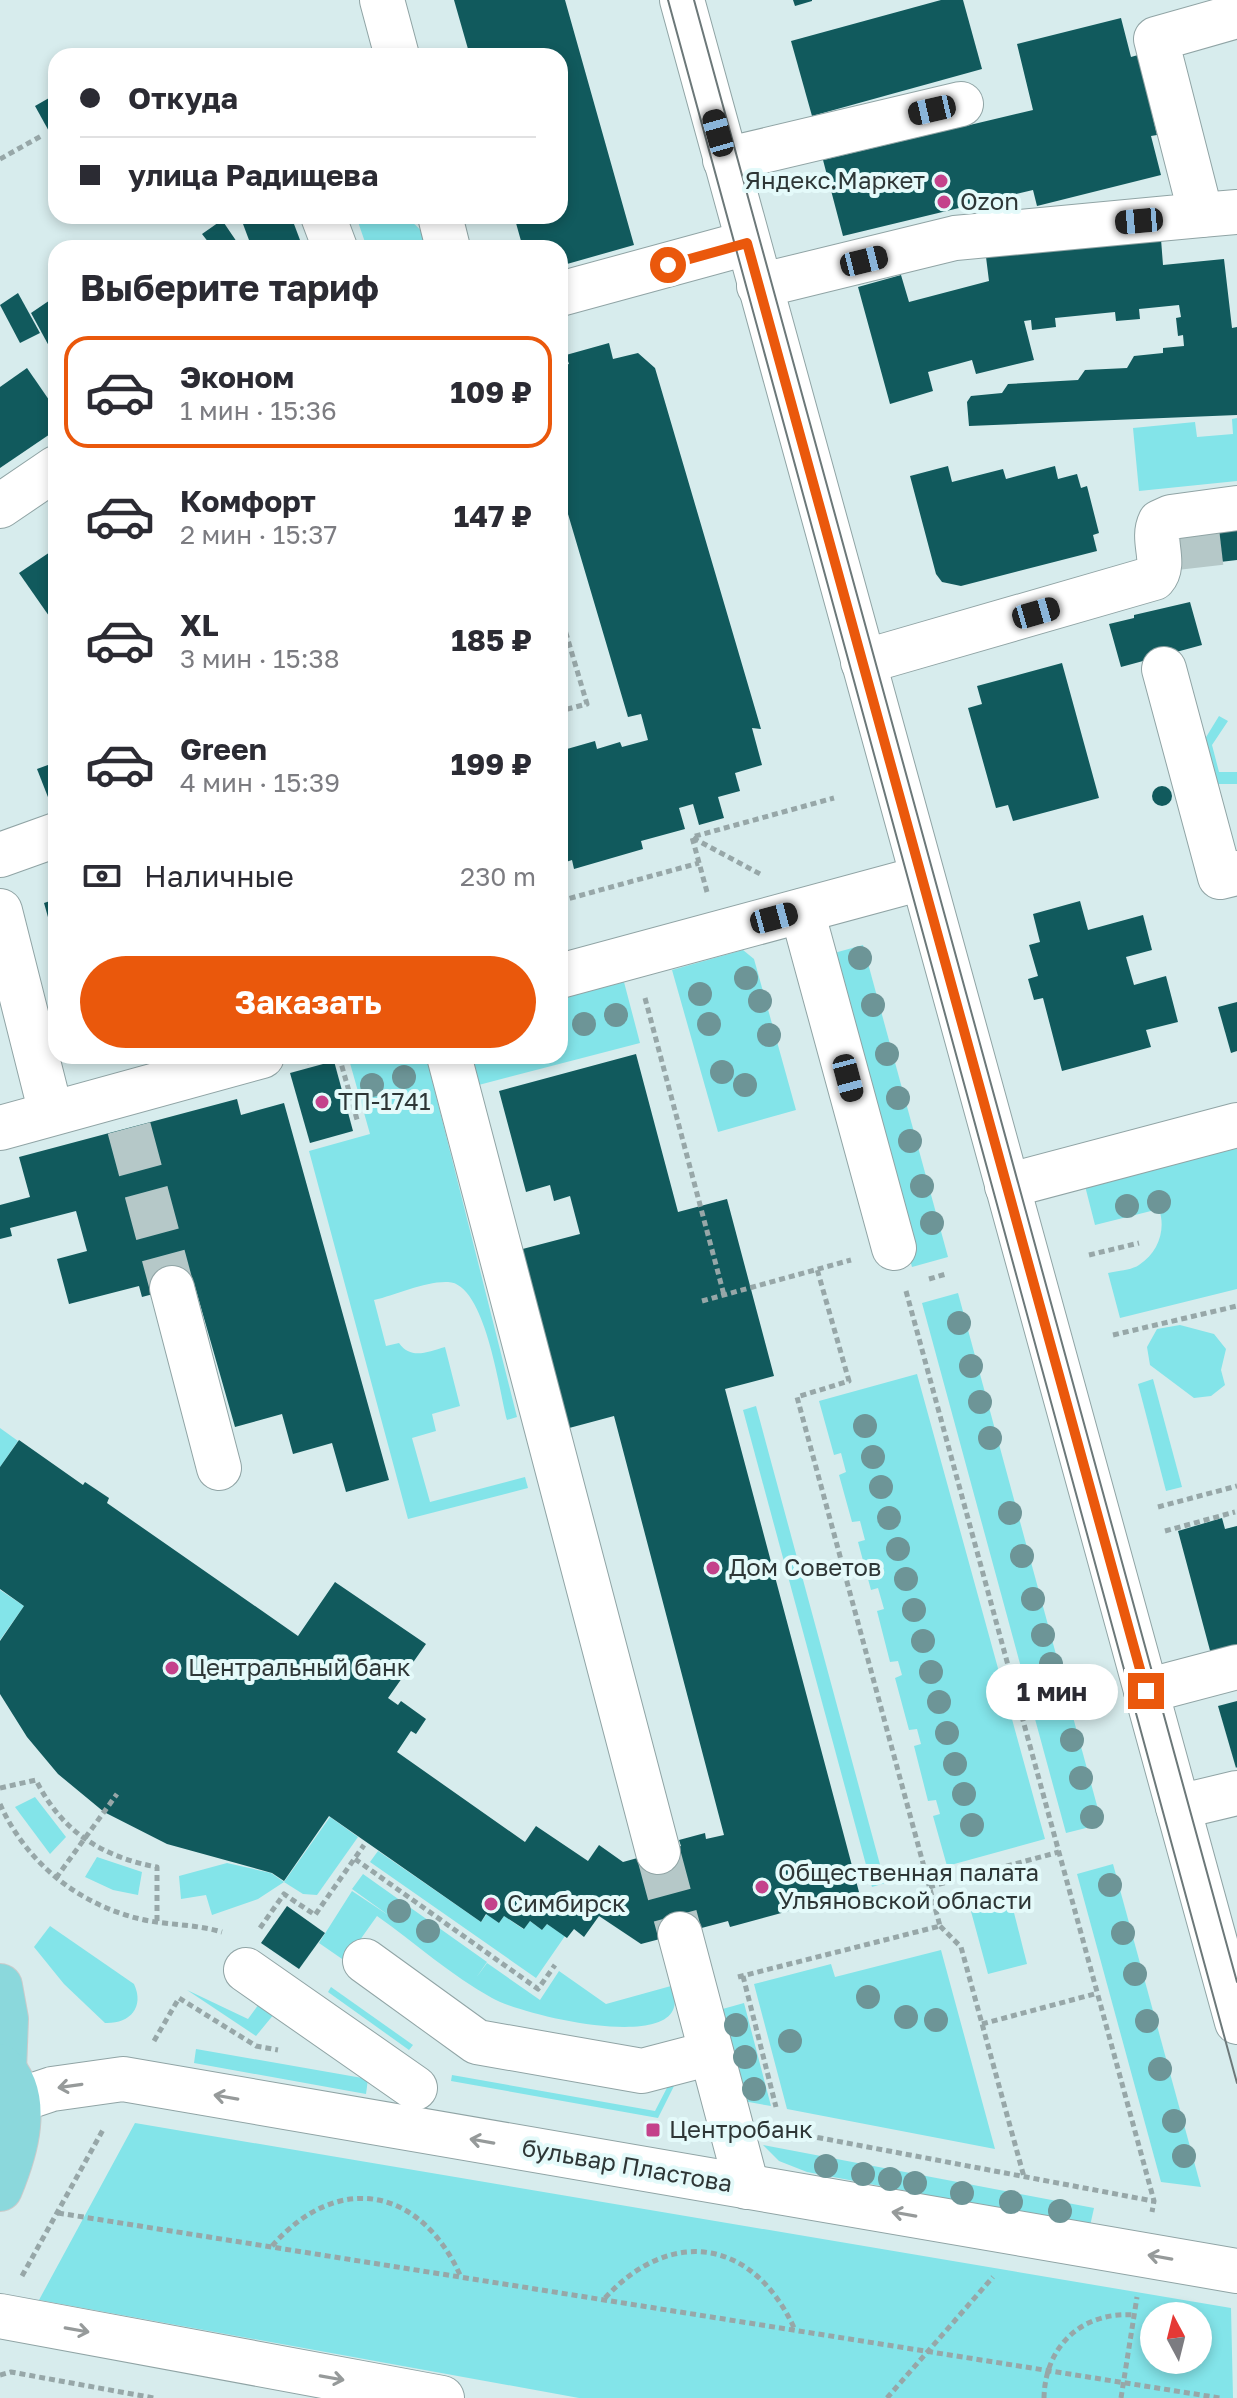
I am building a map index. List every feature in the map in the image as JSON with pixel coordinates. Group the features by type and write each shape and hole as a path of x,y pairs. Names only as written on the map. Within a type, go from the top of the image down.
{"main road":[{"path":"0,1986 6,2019 8,2079 16,2136 0,2189"}],"street":[{"path":"382,0 395,48"},
{"path":"682,0 1237,2022"},
{"path":"759,286 955,238 1219,213 1156,39 1237,16"},
{"path":"725,160 961,104"},
{"path":"568,292 747,243"},
{"path":"0,506 48,473"},
{"path":"863,662 1154,578 1167,550 1156,531 1165,518 1237,508"},
{"path":"1164,669 1220,877 1237,873"},
{"path":"0,855 48,838"},
{"path":"568,974 922,878"},
{"path":"0,911 51,1113"},
{"path":"802,911 894,1248"},
{"path":"0,1128 51,1113 124,1111 242,1064"},
{"path":"451,1064 658,1852"},
{"path":"1007,1186 1237,1125"},
{"path":"172,1288 219,1468"},
{"path":"1146,1691 1237,1667"},
{"path":"1178,1807 1237,1793"},
{"path":"680,1934 747,2187"},
{"path":"365,1961 477,2042 642,2071 711,2053"},
{"path":"246,1970 408,2108 457,2028"},
{"name":"бульвар Пластова","path":"8,2079 52,2089 123,2079 408,2108 747,2187 1237,2271"},
{"path":"0,2316 382,2393 442,2398"}],"path":[{"path":"0,159 43,135"},
{"path":"568,640 587,704 568,709"},
{"path":"692,837 834,798"},
{"path":"692,837 718,933"},
{"path":"692,837 797,894 802,911"},
{"path":"568,899 699,863"},
{"path":"652,1025 724,1295"},
{"path":"341,1064 358,1123"},
{"path":"1089,1255 1139,1243"},
{"path":"702,1301 894,1248 1154,2201 1121,2398"},
{"path":"817,1269 849,1381 797,1397 940,1926 961,1947 1024,2177"},
{"path":"1113,1335 1237,1306"},
{"path":"1158,1507 1237,1486"},
{"path":"1165,1531 1235,1512"},
{"path":"0,1788 36,1780 52,1808 84,1840 119,1858 157,1867 157,1922"},
{"path":"56,1878 117,1794"},
{"path":"0,1804 14,1832 56,1878 112,1909 157,1922 221,1930"},
{"path":"263,1924 284,1894 315,1915 364,1845"},
{"path":"929,1887 1059,1852"},
{"path":"355,1859 538,1989 555,1965"},
{"path":"782,2131 743,1976 940,1926"},
{"path":"982,2024 1098,1993"},
{"path":"151,2048 179,1998"},
{"path":"21,2278 106,2125"},
{"path":"271,2247 294,2220 325,2204 359,2198 394,2204 424,2220 447,2245 461,2277"},
{"path":"58,2213 1220,2398"},
{"path":"604,2299 627,2274 658,2257 692,2251 715,2255 757,2273 781,2298 795,2330"},
{"path":"887,2398 993,2277"},
{"path":"1044,2398 1046,2370 1055,2350 1071,2332 1092,2320 1116,2314 1135,2315"},
{"path":"0,2375 11,2372 154,2398"}],"shaded area":[{"path":"359,224 413,224 428,240 364,240"},
{"path":"1237,418 1237,481 1139,491 1133,428 1195,422 1197,437 1233,434 1232,419"},
{"path":"1219,716 1228,721 1212,745 1219,772 1237,772 1237,784 1210,784 1200,747"},
{"path":"863,945 948,1257 912,1267 827,955"},
{"path":"743,950 754,959 796,1110 718,1132 672,970"},
{"path":"624,982 640,1043 568,1062 568,997"},
{"path":"350,1064 428,1064 517,1417 507,1420 495,1363 481,1318 461,1287 439,1282 374,1300 386,1346 399,1343 414,1353 445,1347 460,1406 432,1414 436,1431 412,1438 430,1502 525,1477 528,1488 408,1519 309,1151 370,1134"},
{"path":"465,1064 559,1064 471,1087"},
{"path":"1237,1141 1237,1289 1120,1318 1108,1273 1136,1267 1152,1254 1161,1232 1159,1209 1095,1225 1084,1182"},
{"path":"958,1293 1102,1824 1066,1833 922,1303"},
{"path":"1180,1325 1214,1334 1226,1349 1221,1370 1225,1385 1211,1396 1194,1398 1150,1365 1147,1347 1157,1329"},
{"path":"917,1374 1045,1839 947,1866 933,1816 940,1814 936,1800 928,1801 914,1746 921,1744 917,1729 909,1730 895,1678 902,1675 898,1661 890,1662 877,1611 884,1609 878,1588 871,1590 858,1542 865,1540 860,1521 852,1522 839,1475 846,1472 841,1453 834,1455 819,1401"},
{"path":"1153,1379 1182,1487 1166,1491 1138,1384"},
{"path":"756,1406 885,1883 872,1887 743,1410"},
{"path":"0,1428 18,1441 0,1467"},
{"path":"0,1590 24,1606 0,1640"},
{"path":"35,1797 66,1837 50,1854 15,1807"},
{"path":"330,1817 358,1837 317,1895 303,1894 284,1882"},
{"path":"378,1851 481,1922 487,1914 499,1923 504,1916 523,1929 530,1921 542,1930 547,1924 565,1936 536,1978 370,1862"},
{"path":"97,1857 142,1872 138,1895 113,1890 85,1877"},
{"path":"227,1863 271,1873 284,1882 258,1899 212,1915 206,1895 181,1899 179,1876"},
{"path":"1113,1864 1201,2187 1161,2182 1077,1874"},
{"path":"363,1874 487,1962 476,1978 487,1963 540,2000 559,1971 606,2004 671,1986 675,2001 673,2010 661,2021 616,2027 557,2019 507,2005 448,1970 377,1916 345,1961 319,1943 352,1891 391,1917 352,1889"},
{"path":"1009,1893 1027,1964 988,1974 969,1904"},
{"path":"50,1926 134,1984 137,2000 133,2013 121,2021 105,2023 64,1984 34,1947"},
{"path":"941,1950 995,2149 787,2109 754,1984 831,1964 835,1977"},
{"path":"331,1987 413,2045 409,2050 328,1992"},
{"path":"187,1990 248,2019 264,1997 279,2008 256,2036"},
{"path":"744,2003 771,2106 743,2101 719,2010"},
{"path":"196,2049 368,2079 366,2094 194,2063"},
{"path":"452,2075 655,2111 670,2082 675,2084 658,2118 451,2081"},
{"path":"135,2123 1195,2302 1140,2302 1140,2374 1212,2374 1212,2305 1231,2308 1233,2398 579,2398 39,2300"},
{"path":"763,2145 1094,2208 1090,2226 807,2172 779,2161"}],"building":[{"path":"454,0 565,0 634,245 568,264 568,240 521,240 516,224 568,224 568,48 468,48"},
{"path":"793,0 812,0 812,1 795,6"},
{"path":"941,0 963,0 982,69 812,116 791,41"},
{"path":"1121,18 1131,57 1138,55 1157,135 1151,136 1161,175 1037,206 1033,190 843,236 823,160 1033,110 1017,44"},
{"path":"48,99 48,130 35,106"},
{"path":"216,224 225,224 236,240 207,240 202,234"},
{"path":"243,224 294,224 300,240 249,240"},
{"path":"1161,239 1163,265 1224,259 1232,328 1237,327 1237,415 969,426 967,402 971,396 1002,393 1008,384 1078,380 1085,370 1127,368 1134,356 1163,353 1163,348 1184,346 1183,335 1178,336 1176,318 1181,317 1179,305 1139,309 1140,319 1116,321 1115,312 1055,318 1056,327 1032,330 1031,320 1024,321 1034,360 976,374 972,360 928,372 933,391 890,404 858,287 901,275 909,302 989,281 986,257"},
{"path":"18,293 40,333 20,343 0,305"},
{"path":"48,301 48,344 31,313"},
{"path":"609,343 613,359 638,353 655,368 761,729 752,728 762,765 735,773 740,791 718,797 724,818 699,825 693,804 679,808 685,829 641,841 643,849 574,869 572,860 568,861 568,749 595,741 597,749 620,742 622,747 648,740 641,714 628,717 568,514 568,354"},
{"path":"27,368 48,398 48,435 0,468 0,387"},
{"path":"948,466 952,482 1003,469 1006,479 1055,466 1058,479 1077,474 1081,488 1087,486 1099,533 1093,535 1097,551 961,586 942,582 936,574 910,476"},
{"path":"1237,522 1237,560 1178,567 1174,529"},
{"path":"48,553 48,615 19,573"},
{"path":"1190,602 1202,645 1121,667 1109,624"},
{"path":"1062,663 1099,798 1013,821 1008,805 996,808 968,708 982,704 977,686"},
{"path":"48,765 48,797 37,769"},
{"path":"1162,786 1169,789 1172,796 1169,803 1162,806 1155,803 1152,796 1155,789"},
{"path":"1080,901 1088,930 1143,915 1152,950 1126,957 1134,985 1166,976 1178,1022 1146,1030 1151,1047 1062,1071 1043,998 1034,1000 1028,979 1038,976 1029,945 1040,942 1033,914"},
{"path":"1237,1002 1237,1051 1231,1053 1218,1007"},
{"path":"636,1054 678,1212 727,1199 774,1376 725,1389 859,1892 730,1927 728,1921 641,1944 599,1916 584,1937 574,1929 567,1938 547,1924 542,1930 530,1921 524,1929 504,1916 499,1923 486,1914 481,1922 329,1816 284,1881 272,1873 167,1844 104,1812 58,1774 27,1737 0,1694 0,1641 24,1606 0,1589 0,1467 19,1440 83,1485 85,1482 109,1498 107,1503 298,1636 335,1582 426,1644 388,1698 398,1705 401,1701 426,1719 416,1734 411,1731 397,1752 525,1842 536,1826 588,1861 599,1845 623,1862 681,1846 679,1840 705,1833 706,1839 724,1835 614,1416 558,1431 511,1252 580,1234 570,1196 554,1201 550,1185 526,1192 499,1091"},
{"name":"ТП-1741","path":"335,1064 353,1131 310,1143 290,1073"},
{"path":"237,1099 241,1115 284,1103 389,1480 346,1492 332,1443 293,1454 282,1414 235,1427 194,1283 142,1297 139,1286 69,1304 57,1259 87,1251 76,1211 10,1228 12,1236 0,1239 0,1205 30,1197 19,1157"},
{"path":"1222,1518 1225,1529 1237,1526 1237,1652 1212,1658 1178,1531"},
{"path":"1237,1701 1237,1767 1236,1768 1218,1706"},
{"path":"287,1906 325,1933 299,1969 261,1943"}],"tunnel":[{"path":"1177,548 1237,541"},
{"path":"129,1128 172,1288"},
{"path":"658,1852 680,1934"}],"tram line":[{"path":"668,0 1237,2083"},
{"path":"694,0 1237,1982"}],"place":[{"name":"Яндекс.Маркет","path":"941,181"},
{"name":"Ozon","path":"944,202"},
{"name":"ТП-1741","path":"322,1102"},
{"name":"Дом Советов","path":"713,1568"},
{"name":"Центральный банк","path":"172,1668"},
{"name":"Общественная палата Ульяновской области","path":"762,1887"},
{"name":"Симбирск","path":"491,1904"},
{"name":"Центробанк","path":"653,2130"}],"route":[{"path":"668,265 747,243 1146,1691"}]}
